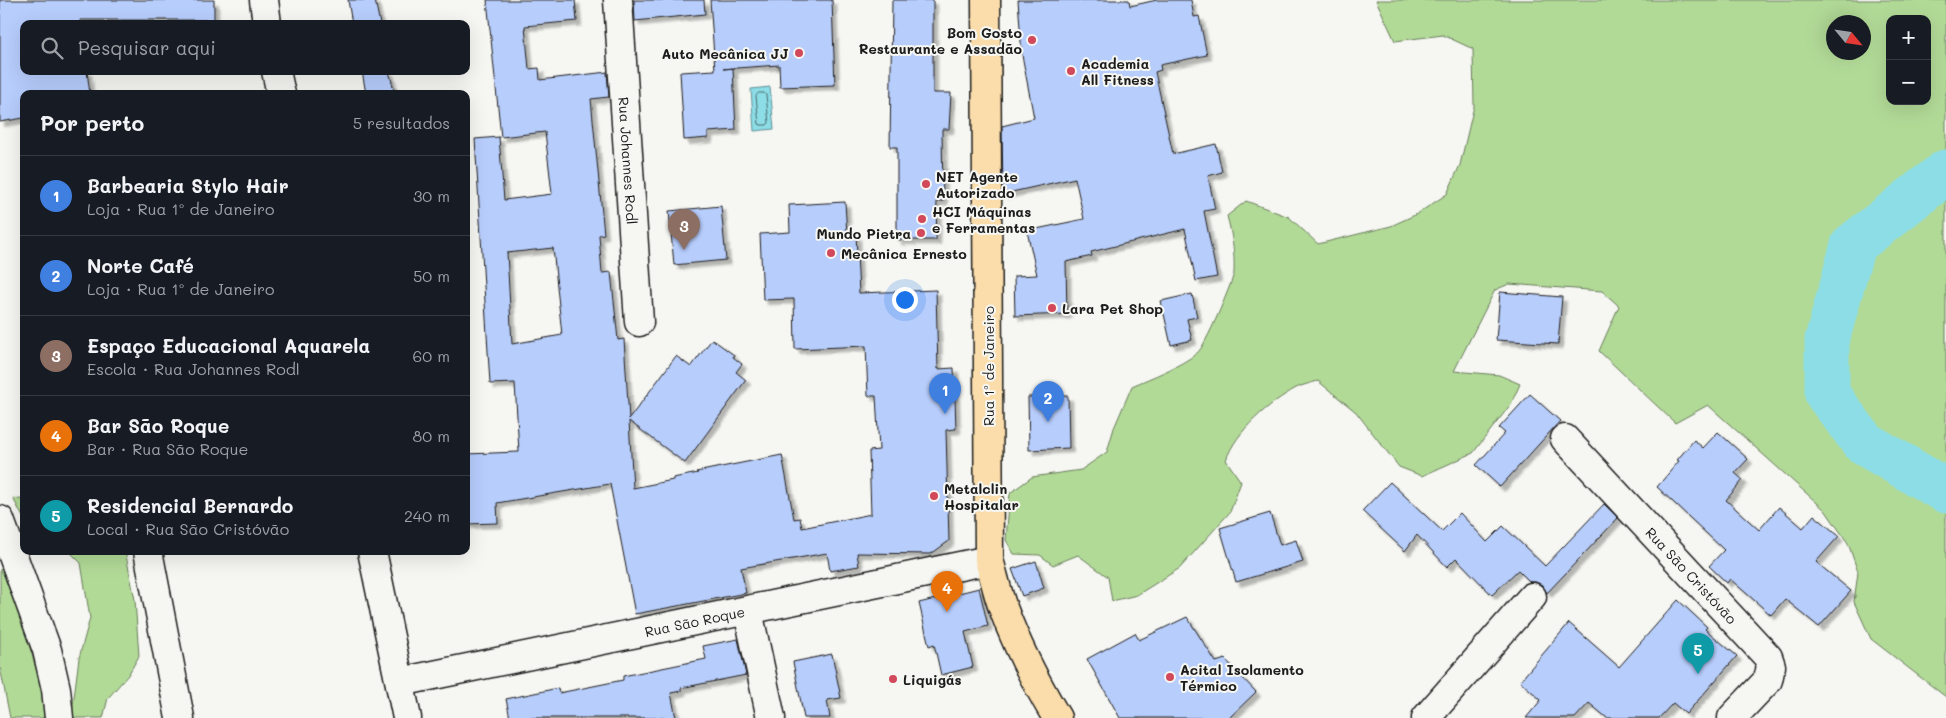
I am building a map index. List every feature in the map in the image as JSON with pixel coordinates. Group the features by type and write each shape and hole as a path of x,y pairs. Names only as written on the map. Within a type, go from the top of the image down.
{"main road":[{"name":"Rua 1º de Janeiro","path":"986,0 989,560 1002,607 1021,651 1057,718"}],"street":[{"path":"264,0 266,20"},
{"name":"Rua Johannes Rodl","path":"618,0 639,322"},
{"path":"277,75 280,90"},
{"name":"Rua São Cristóvão","path":"1565,439 1768,657 1771,666 1768,680 1732,718"},
{"path":"0,520 47,650 56,688 59,718"},
{"path":"149,555 180,718"},
{"path":"373,555 408,718"},
{"name":"Rua São Roque","path":"400,682 989,560"},
{"path":"1426,718 1532,597"},
{"path":"748,611 771,718"}],"green space":[{"path":"1376,0 1946,0 1946,697 1871,639 1854,602 1858,572 1848,543 1825,510 1708,405 1675,423 1599,351 1619,306 1602,291 1509,284 1495,290 1454,371 1499,375 1520,384 1511,404 1473,453 1422,476 1399,467 1356,412 1318,381 1298,387 1286,394 1245,428 1226,460 1241,482 1230,512 1180,568 1137,595 1112,601 1108,577 1078,555 1053,565 1040,555 1014,554 1006,540 1010,493 1032,477 1081,470 1107,452 1114,428 1132,386 1183,363 1201,349 1218,315 1234,273 1233,244 1227,216 1246,201 1289,217 1318,244 1391,226 1417,214 1447,194 1460,165 1474,106 1473,49 1443,35 1395,41"},
{"path":"13,498 20,499 20,511"},
{"path":"73,555 126,555 135,600 139,656 128,675 108,698 103,718 74,718 72,713 79,658 90,618 81,563"},
{"path":"0,569 12,587 42,688 47,718 10,718 0,667"}],"water":[{"path":"770,87 774,129 754,131 751,89"}],"building":[{"path":"0,0 214,0 214,20 20,20 20,75 88,75 89,90 20,90 20,119 0,122"},
{"path":"348,0 375,0 379,20 351,20"},
{"path":"487,0 575,0 577,21 525,26 529,69 539,68 540,80 607,72 609,97 591,99 604,234 599,235 602,273 611,272 618,340 624,339 629,419 676,356 691,367 712,339 734,355 733,357 742,364 736,372 746,380 685,463 629,421 633,488 698,473 696,472 782,455 794,519 800,518 802,528 871,514 869,451 879,450 876,396 868,396 866,346 795,349 794,299 763,300 760,234 790,232 789,205 845,202 847,235 856,234 859,293 936,290 938,369 954,368 956,429 946,430 949,541 931,554 857,553 859,566 830,571 827,553 741,568 746,593 635,614 610,484 497,503 498,523 470,524 470,454 519,452 515,383 490,384 475,139 499,137 504,200 552,194 545,132 501,137","holes":["553,248 562,335 512,344 507,253"]},
{"path":"634,0 704,0 705,14 635,21"},
{"path":"710,0 832,0 835,85 780,87 779,65 733,68 736,130 708,132 708,138 684,140 680,72 715,70"},
{"path":"892,0 933,0 933,93 951,93 949,129 942,129 943,201 937,201 936,240 897,240 897,147 890,147"},
{"path":"1018,0 1129,0 1130,6 1157,0 1191,0 1194,17 1199,16 1207,55 1160,65 1161,70 1155,72 1173,154 1216,144 1222,172 1208,176 1215,209 1204,211 1217,277 1196,281 1185,229 1091,252 1092,256 1066,262 1067,314 1015,316 1014,276 1037,275 1027,231 1084,219 1075,178 1003,194 1002,126 1034,118 1022,55"},
{"path":"363,75 390,75 394,90 365,90"},
{"path":"721,206 726,260 674,265 669,211"},
{"path":"1500,292 1562,297 1558,344 1496,340"},
{"path":"1192,294 1197,317 1187,319 1192,340 1171,345 1161,301"},
{"path":"1530,394 1560,421 1500,487 1476,465 1505,433 1499,428"},
{"path":"1068,396 1069,448 1029,450 1028,397"},
{"path":"1718,432 1748,459 1735,473 1743,480 1726,500 1759,530 1779,507 1803,528 1814,515 1839,536 1816,562 1851,591 1819,627 1785,599 1771,615 1730,579 1727,583 1709,566 1724,550 1657,487 1694,440 1703,448"},
{"path":"1390,482 1442,531 1460,513 1487,542 1503,526 1545,566 1604,504 1618,518 1547,593 1542,585 1530,582 1518,570 1492,595 1456,558 1447,567 1417,535 1405,551 1362,511"},
{"path":"1270,513 1280,545 1296,540 1303,562 1236,582 1220,528"},
{"path":"1036,561 1044,588 1022,596 1012,569"},
{"path":"979,588 988,626 965,632 973,667 941,675 934,644 929,646 919,603"},
{"path":"1678,600 1707,627 1705,629 1737,656 1686,714 1673,703 1659,718 1607,718 1589,703 1575,718 1526,718 1541,700 1520,681 1569,623 1619,667"},
{"name":"Acital Isolamento Térmico","path":"1187,617 1216,662 1225,659 1256,692 1229,718 1120,718 1087,659 1135,633 1139,640"},
{"path":"738,639 746,675 681,688 681,691 671,693 676,718 510,718 506,699 558,688 559,693 623,680 623,676 706,659 703,646"},
{"path":"832,654 841,698 827,700 830,718 804,718 793,662"}],"waterway":[{"path":"1946,172 1853,245 1827,340 1827,394 1864,443 1946,491"}],"place":[{"name":"Bom Gosto Restaurante e Assadão","path":"1032,40"},
{"name":"Auto Mecânica JJ","path":"799,53"},
{"name":"Academia All Fitness","path":"1071,71"},
{"name":"NET Agente Autorizado","path":"926,184"},
{"name":"HCI Máquinas e Ferramentas","path":"922,219"},
{"name":"Mundo Pietra","path":"921,233"},
{"name":"Espaço Educacional Aquarela","path":"684,250"},
{"name":"Mecânica Ernesto","path":"831,253"},
{"name":"Lara Pet Shop","path":"1052,308"},
{"name":"Barbearia Stylo Hair","path":"945,414"},
{"name":"Norte Café","path":"1048,422"},
{"name":"Metalclin Hospitalar","path":"934,496"},
{"name":"Bar São Roque","path":"947,612"},
{"name":"Residencial Bernardo","path":"1698,674"},
{"name":"Acital Isolamento Térmico","path":"1170,677"},
{"name":"Liquigás","path":"893,679"}]}
